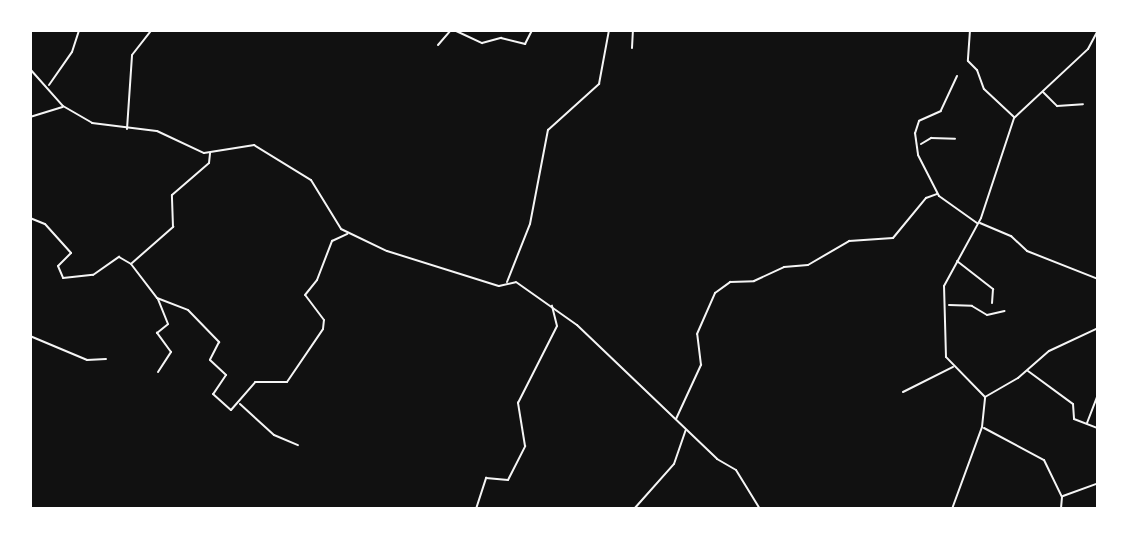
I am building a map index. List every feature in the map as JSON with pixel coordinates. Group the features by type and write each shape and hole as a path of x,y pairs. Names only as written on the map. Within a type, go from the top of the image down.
{"street":[{"path":"49,86 73,50 79,30"},
{"path":"438,45 452,30 482,43 501,37 525,44 531,30"},
{"path":"507,283 530,224 548,130 599,84 609,30"},
{"path":"632,48 633,30"},
{"path":"970,30 968,61 977,69 984,89 1014,118"},
{"path":"985,397 954,367 946,354 948,305 944,286 956,260 979,223 1014,118 1087,49 1098,30"},
{"path":"127,130 132,55 151,31"},
{"path":"30,69 49,86 62,106 92,123 127,130 153,130 199,152 211,153 249,144 259,147 311,180 332,220 349,232 387,251 499,286 516,282 551,303 717,459 739,473 760,509"},
{"path":"957,76 941,111 919,121 915,133 920,144 918,155 937,194 979,223 1010,236 1027,251 1098,279"},
{"path":"1043,91 1058,106 1083,104"},
{"path":"30,117 62,106"},
{"path":"920,144 931,138 956,139"},
{"path":"131,264 175,225 172,195 209,163 211,153"},
{"path":"676,419 701,365 697,334 715,293 733,281 754,282 784,267 808,265 849,242 893,239 926,198 937,194"},
{"path":"30,218 45,224 71,253 58,266 64,279 95,274 116,257 131,264 158,298 168,324 157,334 171,352 158,372"},
{"path":"158,298 184,307 218,340 210,360 226,375 213,394 231,410 255,382 287,382 323,329 324,320 306,295 317,280 330,244 349,232"},
{"path":"956,260 993,289 992,303"},
{"path":"475,509 486,478 508,480 524,446 519,400 557,326 551,303"},
{"path":"948,305 972,306 987,315 1005,311"},
{"path":"985,397 1027,370 1049,351 1098,328"},
{"path":"30,336 87,360 106,359"},
{"path":"903,392 954,367"},
{"path":"1027,370 1073,404 1072,418 1098,428"},
{"path":"1087,424 1098,394"},
{"path":"952,509 982,427 985,397"},
{"path":"239,403 274,435 298,445"},
{"path":"982,427 1044,460 1062,497 1061,509"},
{"path":"634,509 674,464 686,429"},
{"path":"1062,497 1098,483"}]}
